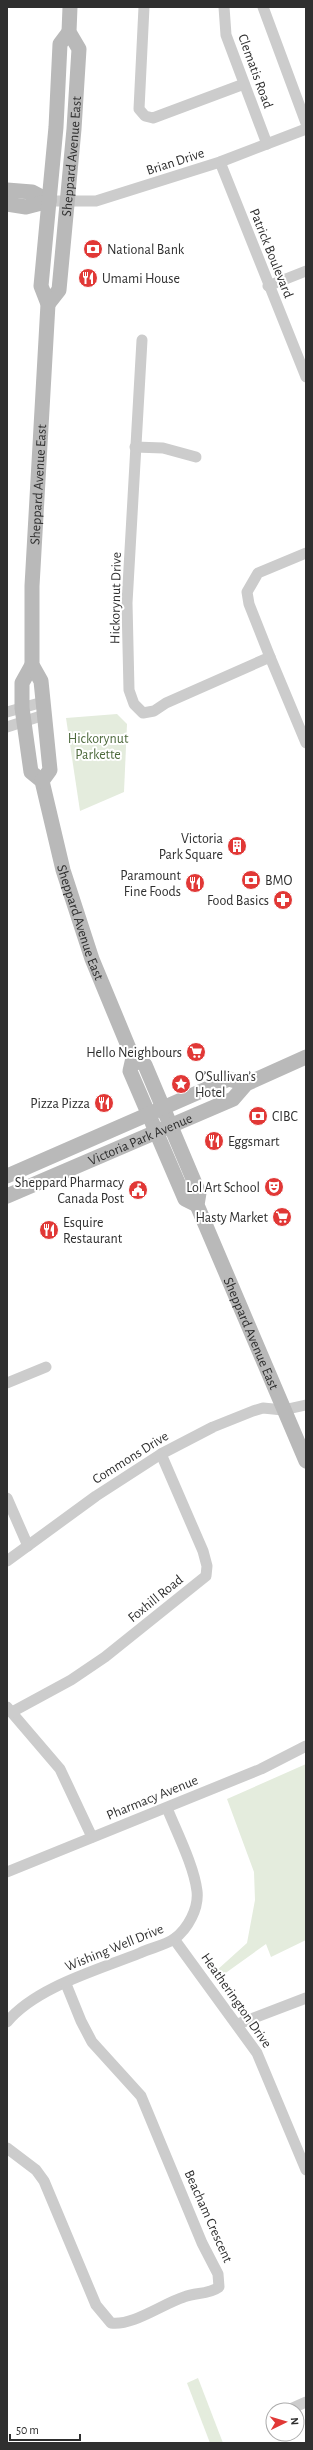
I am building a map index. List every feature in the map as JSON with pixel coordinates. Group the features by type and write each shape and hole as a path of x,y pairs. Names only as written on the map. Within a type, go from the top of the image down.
{"main road":[{"name":"Sheppard Avenue East","path":"48,304 59,290 68,202 79,49 69,32 70,7"},
{"name":"Sheppard Avenue East","path":"69,32 60,44 56,127 41,286 48,304 35,504 32,586 32,665 22,683 23,715 31,772 42,782 62,870 90,952 133,1058 145,1066 162,1107 162,1129 185,1199 197,1205 306,1461"},
{"path":"7,190 32,192 49,200"},
{"path":"7,204 26,206 49,200"},
{"name":"Sheppard Avenue East","path":"32,665 41,681 50,770 42,782"},
{"name":"Victoria Park Avenue","path":"7,1196 233,1099 246,1084 306,1057"},
{"name":"Sheppard Avenue East","path":"133,1058 130,1071 147,1114 162,1129"},
{"name":"Victoria Park Avenue","path":"7,1176 229,1079 246,1084"}],"street":[{"path":"144,7 139,109 145,116 153,118 244,84"},
{"name":"Clematis Road","path":"224,7 226,36 267,144"},
{"path":"263,7 306,123"},
{"name":"Brian Drive","path":"49,200 68,202 96,201 220,162 306,129"},
{"name":"Patrick Boulevard","path":"220,162 268,286 306,377"},
{"path":"268,286 306,271"},
{"name":"Hickorynut Drive","path":"142,340 127,603 129,690 134,704 143,713 150,712 166,703 270,657"},
{"path":"135,447 163,448 196,457"},
{"path":"306,553 258,573 247,592 249,604 306,743"},
{"path":"7,727 23,715 43,709"},
{"path":"7,712 23,715"},
{"path":"7,1383 46,1367"},
{"name":"Commons Drive","path":"7,1561 96,1496 161,1454 213,1427 253,1411 263,1408 283,1410 306,1405"},
{"name":"Foxhill Road","path":"9,1710 71,1680 105,1657 206,1576 207,1566 203,1551 161,1454"},
{"path":"7,1498 28,1546"},
{"path":"9,1710 60,1769 92,1837"},
{"name":"Pharmacy Avenue","path":"7,1872 261,1769 306,1746"},
{"name":"Wishing Well Drive","path":"7,2022 22,2006 43,1992 66,1984 174,1939 190,1920 196,1907 197,1892 193,1875 167,1808"},
{"name":"Heatherington Drive","path":"174,1939 238,2024 263,2065 306,2170"},
{"name":"Beacham Crescent","path":"7,2148 36,2170 44,2181 96,2305 111,2324 126,2322 185,2296 212,2292 219,2287 218,2274 202,2243 141,2096 92,2042 81,2022 66,1984"},
{"path":"238,2024 306,1998"}],"green space":[{"name":"Hickorynut Parkette","path":"117,714 127,724 124,792 80,811 66,718"},
{"path":"306,1764 306,1940 271,1957 266,1944 220,1977 216,1971 247,1943 255,1900 254,1872 227,1799"},
{"path":"198,2378 223,2443 210,2443 187,2383"}],"place":[{"name":"National Bank","path":"93,249"},
{"name":"Umami House","path":"88,278"},
{"name":"Victoria Park Square","path":"237,846"},
{"name":"BMO","path":"251,880"},
{"name":"Paramount Fine Foods","path":"195,883"},
{"name":"Food Basics","path":"283,900"},
{"name":"Hello Neighbours","path":"196,1052"},
{"name":"O’Sullivan’s Hotel","path":"181,1084"},
{"name":"Pizza Pizza","path":"104,1103"},
{"name":"CIBC","path":"258,1116"},
{"name":"Eggsmart","path":"214,1141"},
{"name":"Lol Art School","path":"274,1187"},
{"name":"Sheppard Pharmacy Canada Post","path":"138,1190"},
{"name":"Hasty Market","path":"282,1217"},
{"name":"Esquire Restaurant","path":"49,1230"}]}
